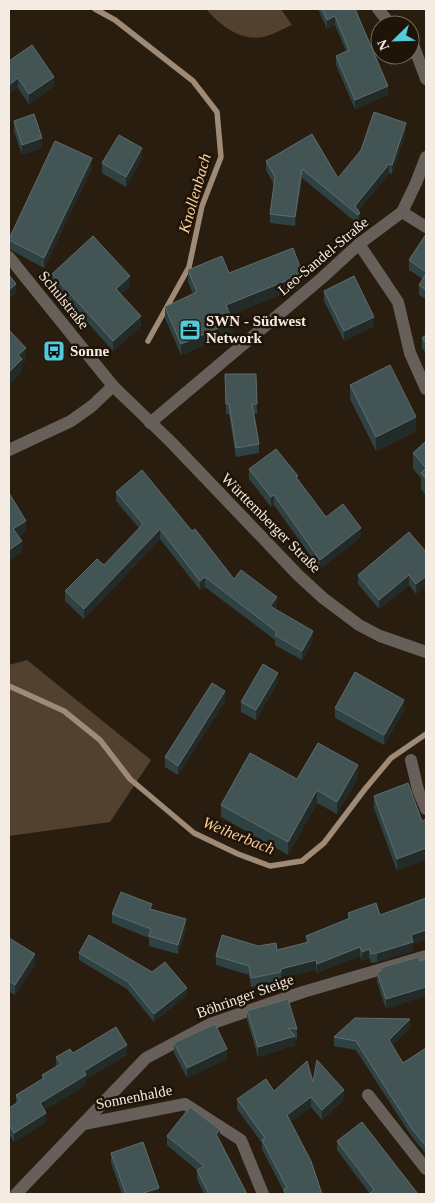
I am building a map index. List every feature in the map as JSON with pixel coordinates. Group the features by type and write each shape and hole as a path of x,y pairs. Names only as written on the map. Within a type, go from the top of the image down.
{"street":[{"path":"420,57 426,79"},
{"name":"Leo-Sandel-Straße","path":"150,423 322,278 359,244 402,212 426,157"},
{"path":"402,212 426,227"},
{"path":"359,244 398,302 410,352 426,389"},
{"name":"Schulstraße","path":"9,258 114,386"},
{"path":"9,450 71,421 92,406 114,386"},
{"name":"Württemberger Straße","path":"114,386 265,542 324,598 359,625 380,636 426,652"},
{"path":"411,760 418,790 426,810"},
{"name":"Böhringer Steige","path":"16,1194 146,1058 210,1024 303,992 426,956"},
{"path":"368,1095 426,1169"},
{"name":"Sonnenhalde","path":"84,1124 185,1104 241,1140 263,1194"}],"shaded area":[{"path":"206,9 281,9 292,25 263,37 246,37 224,26"},
{"path":"27,660 151,760 110,822 9,836 9,665"}],"building":[{"path":"322,9 355,9 370,44 370,65 379,65 388,86 355,100 336,56 349,50 335,16 327,20"},
{"path":"32,45 54,77 29,94 18,78 9,85 9,61"},
{"path":"374,112 406,123 392,165 389,164 355,206 360,213 358,215 302,169 295,217 270,214 275,177 266,161 312,134 338,178 361,150"},
{"path":"34,114 42,138 22,145 14,121"},
{"path":"119,135 142,148 126,177 102,163"},
{"path":"55,141 92,158 44,258 9,239"},
{"path":"426,234 426,272 409,260"},
{"path":"93,236 130,276 116,289 141,316 113,341 52,274"},
{"path":"293,248 302,272 298,276 226,305 233,322 181,344 165,307 197,292 188,270 222,256 229,273"},
{"path":"426,274 426,290 419,285"},
{"path":"9,275 16,284 9,290"},
{"path":"354,276 374,317 344,331 324,291"},
{"path":"9,330 26,348 18,355 22,359 9,372"},
{"path":"426,335 426,343 422,338"},
{"path":"390,365 416,417 376,437 350,385"},
{"path":"225,374 256,374 257,404 252,404 259,444 236,448 229,404 226,404"},
{"path":"426,441 426,468 413,453"},
{"path":"276,449 298,476 296,477 326,517 343,504 361,528 320,560 274,495 271,497 249,469"},
{"path":"426,468 426,479 421,473"},
{"path":"142,470 192,531 195,529 234,579 241,570 277,597 270,606 313,631 302,651 275,635 277,632 205,577 200,581 160,529 84,609 65,591 97,559 104,565 143,524 116,492"},
{"path":"9,493 26,521 13,529 22,541 9,550"},
{"path":"409,532 426,552 426,576 416,584 409,575 379,600 358,575"},
{"path":"263,664 278,673 256,710 241,702"},
{"path":"355,672 404,700 384,735 335,708"},
{"path":"212,683 225,691 178,766 165,757"},
{"path":"318,743 358,765 337,802 317,790 288,842 221,805 250,753 297,779"},
{"path":"408,783 422,821 426,819 426,848 397,859 374,796"},
{"path":"121,892 152,904 150,909 186,919 178,945 149,936 151,929 112,914"},
{"path":"426,898 426,930 411,935 413,942 377,953 371,954 369,949 362,952 360,947 317,964 316,960 281,969 281,972 251,978 249,966 216,956 222,935 258,946 276,943 277,950 309,942 306,936 350,918 348,913 376,903 380,915"},
{"path":"89,935 152,972 165,962 187,988 154,1014 127,981 79,953"},
{"path":"9,938 35,954 15,985 9,981"},
{"path":"419,957 420,961 426,959 426,987 386,999 377,972 381,971 381,968"},
{"path":"288,999 297,1029 288,1028 295,1036 258,1047 247,1011"},
{"path":"355,1018 410,1019 389,1040 403,1063 426,1048 426,1146 412,1129 356,1041 334,1037"},
{"path":"215,1024 227,1049 187,1068 174,1043"},
{"path":"116,1027 127,1045 84,1071 86,1075 40,1103 46,1113 14,1133 9,1124 9,1108 20,1101 16,1095 44,1078 42,1075 61,1064 56,1057 70,1049 73,1053"},
{"path":"317,1060 344,1090 322,1110 311,1097 287,1115 311,1161 322,1194 285,1194 284,1189 287,1188 262,1140 265,1138 237,1099 266,1079 274,1091 307,1061 313,1082"},
{"path":"190,1107 220,1130 216,1134 247,1194 209,1194 197,1170 204,1166 167,1136"},
{"path":"362,1122 418,1194 370,1193 374,1190 337,1141"},
{"path":"143,1142 159,1188 140,1194 126,1194 111,1153"}],"waterway":[{"name":"Knollenbach","path":"95,9 115,20 193,81 217,112 221,157 202,206 189,267 148,341"},
{"name":"Weiherbach","path":"9,686 64,711 100,740 130,779 194,833 238,854 270,866 302,861 324,843 391,758 426,734"}],"place":[{"name":"SWN - Südwest Network","path":"190,330"},
{"name":"Sonne","path":"54,351"}]}
